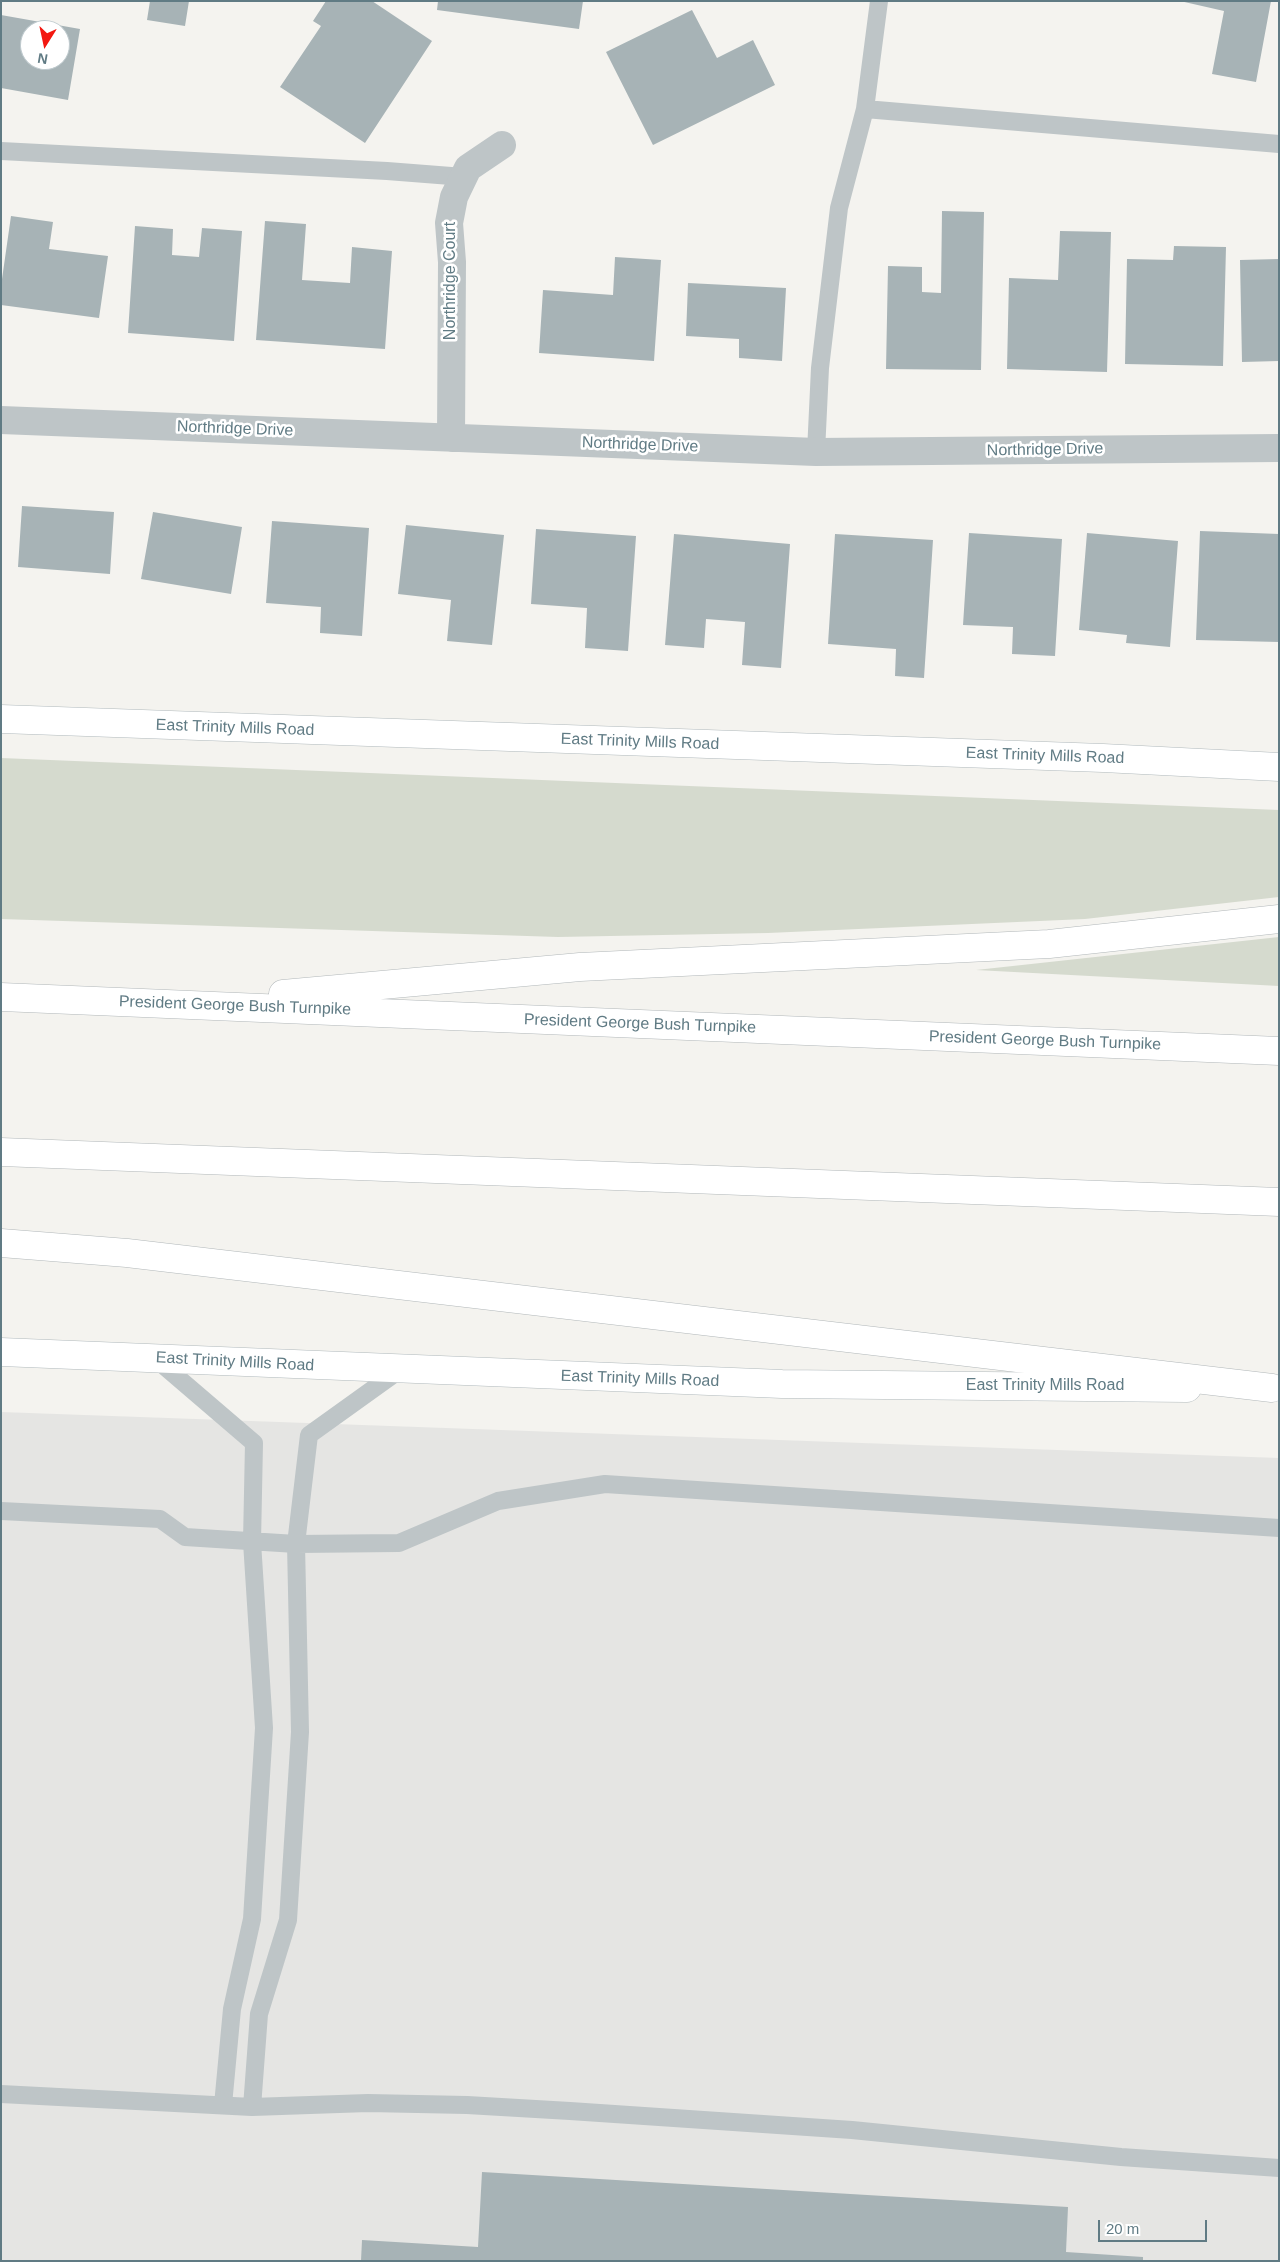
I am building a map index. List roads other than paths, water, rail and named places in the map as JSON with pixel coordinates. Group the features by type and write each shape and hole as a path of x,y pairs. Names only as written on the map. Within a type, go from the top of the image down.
{"main road":[{"name":"East Trinity Mills Road","path":"1,719 1064,757 1279,767"},
{"path":"179,1004 580,967 1049,944 1279,919"},
{"name":"President George Bush Turnpike","path":"1,997 1279,1051"},
{"path":"1,1152 1279,1202"},
{"path":"1,1243 147,1256 1276,1389"},
{"name":"East Trinity Mills Road","path":"1,1352 782,1384 1276,1389"}],"street":[{"name":"Northridge Court","path":"451,438 452,262 449,223 454,197 468,168 502,145"},
{"name":"Northridge Drive","path":"1,420 816,452 1279,448"}],"lane":[{"path":"816,452 820,368 839,208 865,109 879,1"},
{"path":"865,109 1279,144"},
{"path":"1,151 387,170 464,177"},
{"path":"156,1359 254,1444 252,1542 264,1728 252,1919 232,2009 223,2105"},
{"path":"252,2107 259,2014 288,1920 300,1732 296,1544 309,1435 401,1369"},
{"path":"1,1511 160,1519 185,1537 296,1544 399,1543 498,1501 605,1484 1279,1528"},
{"path":"1,2094 252,2107 368,2103 467,2105 561,2110 852,2130 1121,2157 1279,2168"}]}
